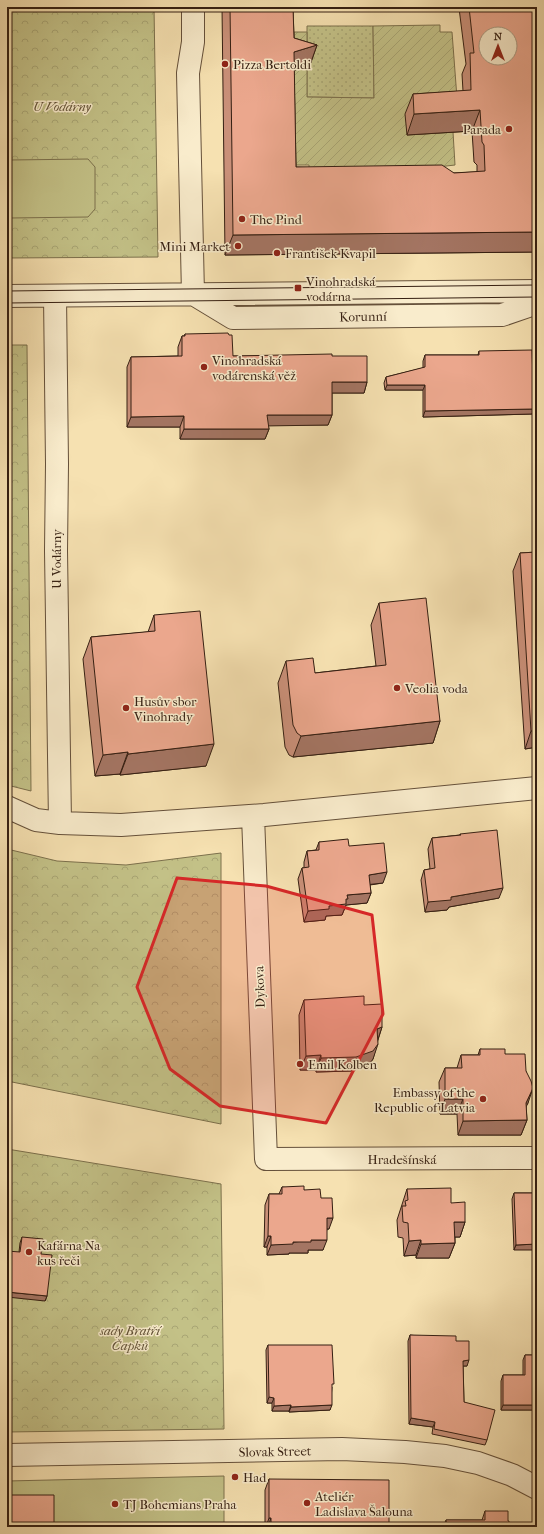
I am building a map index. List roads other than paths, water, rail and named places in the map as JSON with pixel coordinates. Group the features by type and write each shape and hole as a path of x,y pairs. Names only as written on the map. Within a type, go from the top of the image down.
{"street":[{"path":"193,7 193,42 188,73 194,294"},
{"name":"Korunní","path":"7,296 537,290"},
{"name":"Korunní","path":"194,294 233,318 502,315 537,303"},
{"name":"U Vodárny","path":"55,296 57,464 56,551 60,823"},
{"path":"7,807 36,820 60,823 121,825 253,816 537,788"},
{"name":"Dykova","path":"253,816 266,1160"},
{"name":"Hradešínská","path":"266,1160 537,1158"},
{"name":"Slovak Street","path":"7,1455 342,1449 405,1452 445,1456 478,1463 512,1475 537,1488"}],"tram line":[{"path":"7,291 537,285"},
{"path":"7,303 537,297"}],"place":[{"name":"Pizza Bertoldi","path":"225,64"},
{"name":"Parada","path":"509,129"},
{"name":"The Pind","path":"242,219"},
{"name":"Mini Market","path":"238,246"},
{"name":"František Kvapil","path":"277,253"},
{"name":"Vinohradská vodárna","path":"298,288"},
{"name":"Vinohradská vodárenská věž","path":"204,367"},
{"name":"Veolia voda","path":"397,688"},
{"name":"Husův sbor Vinohrady","path":"126,708"},
{"name":"Emil Kolben","path":"300,1064"},
{"name":"Embassy of the Republic of Latvia","path":"483,1099"},
{"name":"Kafárna Na kus řeči","path":"29,1252"},
{"name":"Had","path":"235,1477"},
{"name":"Ateliér Ladislava Šalouna","path":"307,1503"},
{"name":"TJ Bohemians Praha","path":"115,1504"}],"park label":[{"name":"sady Bratří Čapků","path":"130,1338"}]}
